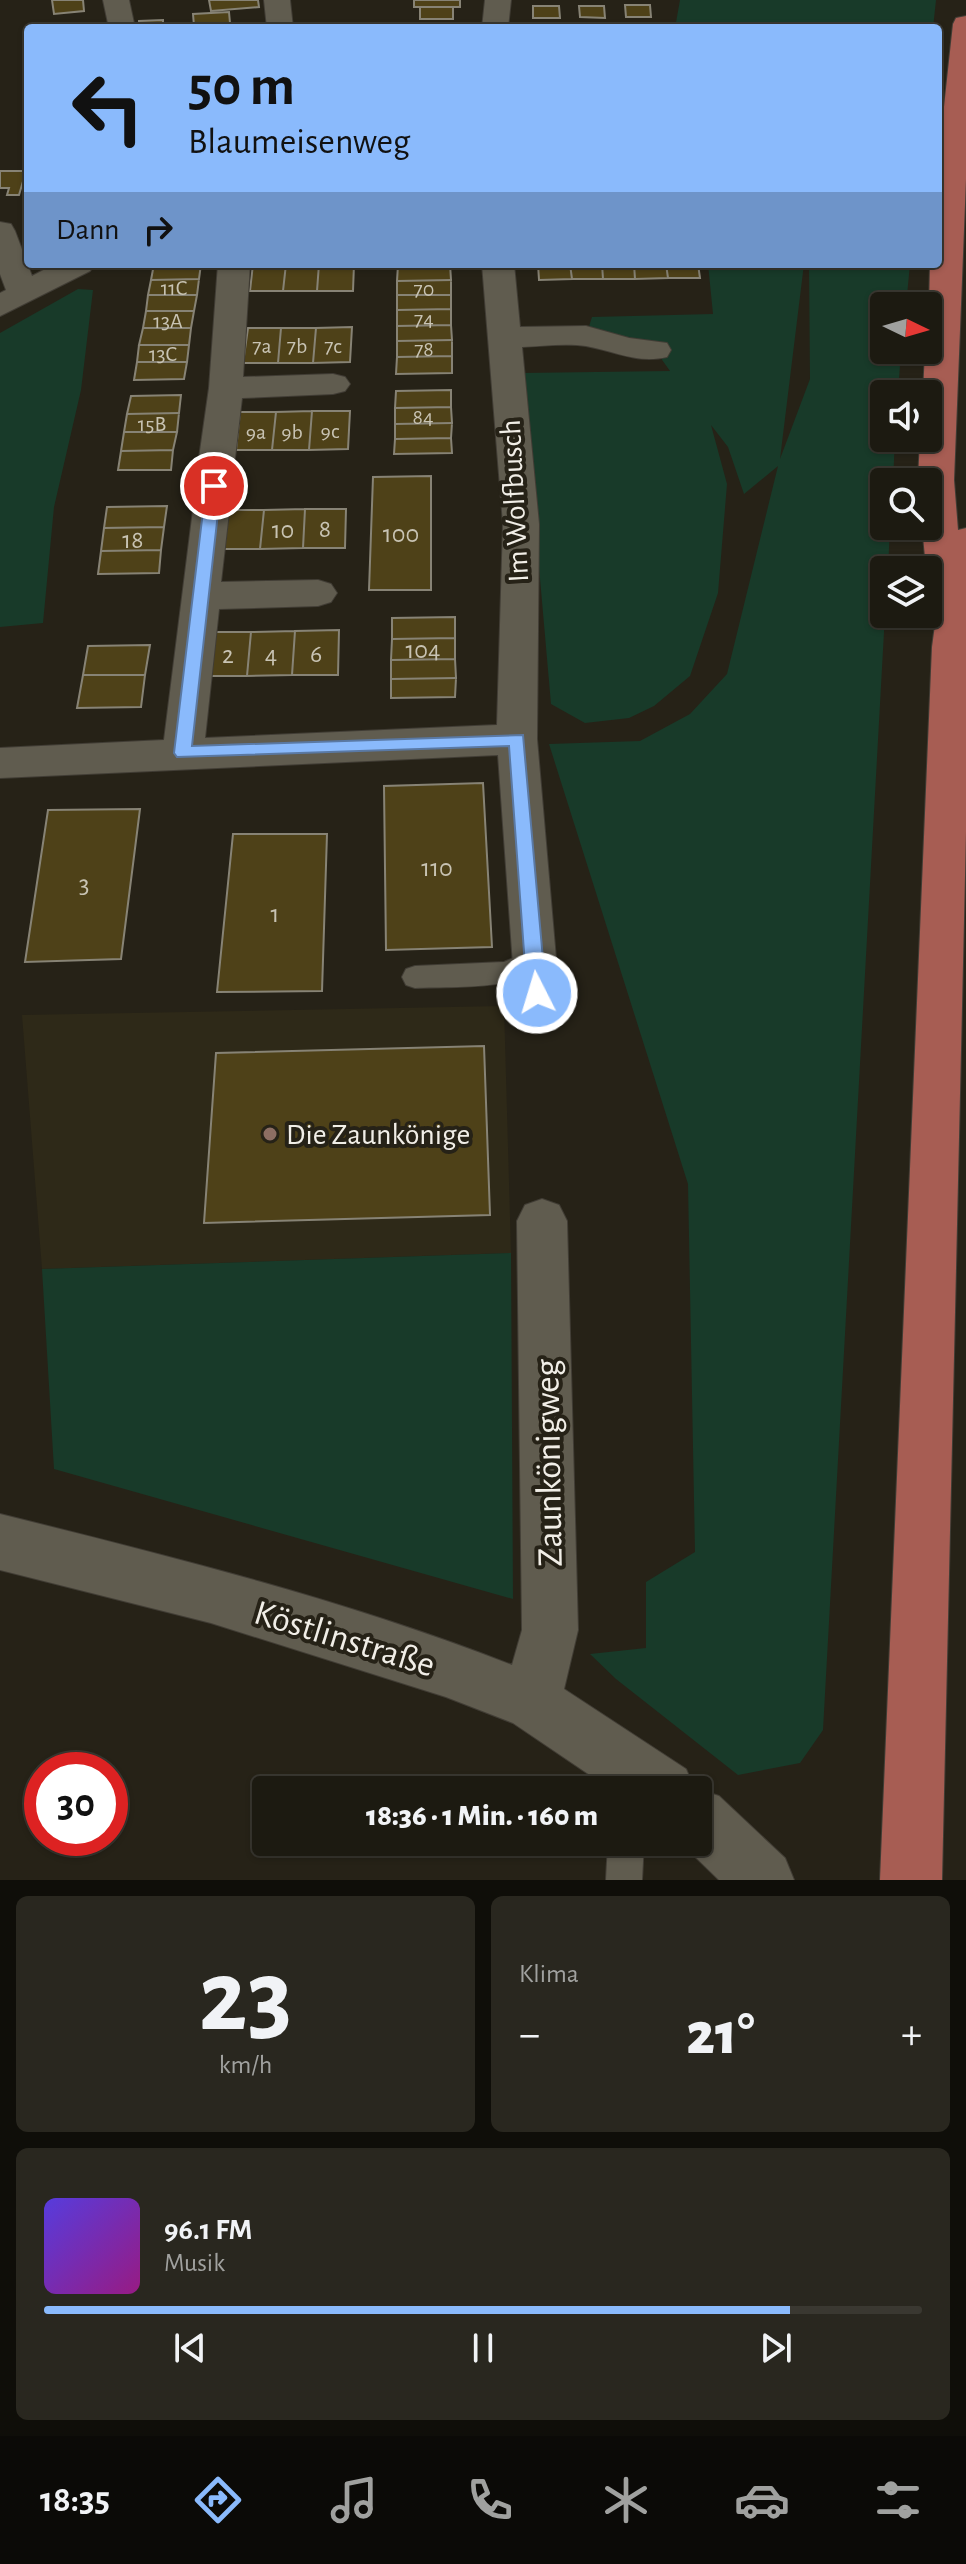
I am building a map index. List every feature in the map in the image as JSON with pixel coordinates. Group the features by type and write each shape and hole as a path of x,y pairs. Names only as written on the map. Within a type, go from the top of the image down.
{"main road":[{"path":"951,647 936,480 947,222 966,24"},
{"path":"911,1880 951,647 966,540"}],"street":[{"path":"116,0 121,24"},
{"path":"277,0 280,24"},
{"path":"495,24 498,0"},
{"path":"0,231 11,300 71,268"},
{"path":"183,753 226,388 234,268"},
{"name":"Im Wolfbusch","path":"498,268 521,524 517,739"},
{"path":"503,337 586,336 627,348 655,350"},
{"path":"226,388 333,384"},
{"path":"201,596 318,593"},
{"path":"0,763 517,739 535,976"},
{"name":"Zaunkönigweg","path":"532,1702 550,1630 542,1221"},
{"name":"Köstlinstraße","path":"0,1542 211,1595 446,1668 532,1702 634,1776"}],"lane":[{"path":"415,977 507,973 535,976"},
{"path":"624,1880 625,1856"}],"shaded area":[{"name":"Die Zaunkönige","path":"504,1006 511,1253 42,1269 22,1015"}],"green space":[{"path":"680,0 936,0 933,24 676,24"},
{"path":"708,268 804,268 780,459 810,379 809,268 910,268 907,292 870,292 870,364 900,364 899,380 870,380 870,452 894,452 894,468 870,468 870,540 889,540 889,556 870,556 870,628 884,628 823,1730 800,1763 738,1775 616,1679 590,1654 646,1648 646,1582 695,1552 688,1184 549,744 640,741 690,714 727,674 778,466 744,494 728,447 711,425 727,484 718,593 690,676 654,706 629,718 585,723 551,704 522,373 670,371 655,350 586,336 592,317 713,314"},
{"path":"78,289 93,290 81,390 54,507 43,623 0,627 0,333"},
{"path":"511,1253 513,1599 54,1469 42,1269"}],"building":[{"path":"52,0 83,0 84,11 54,14"},
{"path":"209,0 258,0 259,7 211,11"},
{"path":"414,0 460,0 460,7 414,7"},
{"path":"625,5 650,5 651,17 626,17"},
{"path":"533,6 559,6 560,18 533,18"},
{"path":"579,6 604,6 605,18 580,17"},
{"path":"420,7 453,7 453,19 420,19"},
{"path":"229,12 230,23 194,24 193,14"},
{"path":"163,20 163,24 139,24 139,21"},
{"path":"0,171 24,171 19,195 7,195 9,188 0,188"},
{"path":"153,268 200,268 199,279 151,280"},
{"path":"253,268 286,268 283,291 250,291"},
{"path":"286,268 319,268 317,291 283,291"},
{"path":"319,268 354,268 353,291 317,291"},
{"path":"398,268 450,268 451,280 397,281"},
{"path":"538,268 571,268 572,279 539,280"},
{"path":"571,268 602,268 603,279 572,279"},
{"path":"602,268 634,268 635,279 603,279"},
{"path":"634,268 667,268 668,278 635,279"},
{"path":"667,268 699,268 700,278 668,278"},
{"path":"199,279 197,295 148,295 151,280"},
{"path":"451,280 451,295 397,295 397,281"},
{"path":"148,295 197,295 194,311 146,311"},
{"path":"397,295 451,295 451,309 397,310"},
{"path":"451,309 451,325 397,326 397,310"},
{"path":"146,311 194,311 191,328 143,328"},
{"path":"451,325 452,340 397,341 397,326"},
{"path":"352,327 350,362 313,363 316,328"},
{"path":"143,328 191,328 189,345 139,345"},
{"path":"248,328 281,328 278,363 243,363"},
{"path":"281,328 316,328 313,363 278,363"},
{"path":"452,340 452,356 397,357 397,341"},
{"path":"139,345 189,345 187,362 137,362"},
{"path":"452,356 452,373 396,374 397,357"},
{"path":"137,362 187,362 184,379 134,380"},
{"path":"451,390 451,407 395,408 396,391"},
{"path":"181,395 179,413 127,414 131,396"},
{"path":"451,407 452,423 395,424 395,408"},
{"path":"312,411 309,450 272,450 276,412"},
{"path":"312,411 350,411 348,449 309,450"},
{"path":"240,412 276,412 272,450 236,450"},
{"path":"179,413 177,432 124,432 127,414"},
{"path":"452,423 451,438 395,439 395,424"},
{"path":"124,432 177,432 173,450 121,451"},
{"path":"451,438 452,453 394,454 395,439"},
{"path":"173,450 171,470 118,470 121,451"},
{"path":"431,476 431,590 369,590 373,477"},
{"path":"167,506 164,527 104,528 107,507"},
{"path":"305,509 303,548 260,549 264,510"},
{"path":"305,509 346,509 345,548 303,548"},
{"path":"225,510 264,510 260,549 221,549"},
{"path":"164,527 161,550 101,551 104,528"},
{"path":"161,550 159,573 98,574 101,551"},
{"path":"455,617 455,638 392,639 392,618"},
{"path":"339,630 338,675 292,675 295,631"},
{"path":"295,631 292,675 247,676 251,632"},
{"path":"210,632 251,632 247,676 205,676"},
{"path":"455,638 455,659 391,660 392,639"},
{"path":"150,645 145,675 83,675 88,646"},
{"path":"455,659 456,678 391,679 391,660"},
{"path":"83,675 145,675 141,707 77,708"},
{"path":"456,678 455,697 391,698 391,679"},
{"path":"483,783 492,947 386,950 384,786"},
{"path":"140,809 121,959 25,962 48,810"},
{"path":"233,834 327,834 322,991 217,992"},
{"path":"484,1046 490,1215 204,1223 216,1053"}],"place":[{"name":"Die Zaunkönige","path":"270,1134"}],"route":[{"path":"214,486 183,753 517,739 537,993"}]}
